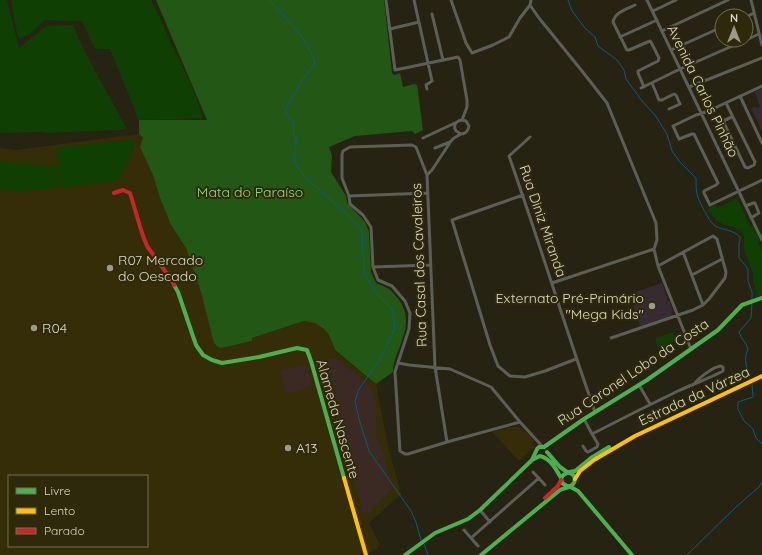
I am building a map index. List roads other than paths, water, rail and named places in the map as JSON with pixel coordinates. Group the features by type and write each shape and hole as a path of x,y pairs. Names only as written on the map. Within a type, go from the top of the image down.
{"street":[{"path":"386,0 395,70 458,57 460,60 468,100 462,120"},
{"path":"414,0 432,81 426,86 427,89"},
{"path":"452,0 466,43 472,53 509,37 520,18 530,5 531,0"},
{"name":"Avenida Carlos Pinhão","path":"647,0 751,218 761,235 762,240"},
{"path":"653,11 676,0"},
{"path":"662,31 728,0"},
{"path":"530,5 607,103 656,223 657,240 654,249 658,266 691,349"},
{"path":"635,5 619,13 613,19 613,22 626,50 628,51 651,41 659,58 658,61 638,71 642,88 728,48"},
{"path":"754,13 762,45"},
{"path":"432,14 443,60"},
{"path":"620,37 657,20"},
{"path":"390,29 419,22"},
{"path":"671,50 714,31"},
{"path":"754,36 759,34"},
{"path":"689,87 762,58"},
{"path":"652,83 659,100 674,94 676,95 680,104 669,109"},
{"path":"762,86 672,126 679,139 695,134 718,183 704,191 710,205 762,181"},
{"path":"740,96 762,143"},
{"path":"726,103 755,162 754,166 748,168 745,167 724,123 725,120 732,117"},
{"path":"423,138 459,120 462,120"},
{"path":"427,175 432,170 451,141 468,131 469,126 462,120"},
{"path":"455,123 454,130 461,134"},
{"name":"Rua Diniz Miranda","path":"530,137 509,156 595,412"},
{"path":"435,148 451,141"},
{"name":"Rua Casal dos Cavaleiros","path":"349,196 342,178 342,152 351,147 412,145 416,147 427,175 434,367 448,442"},
{"name":"Alameda Nascente","path":"114,193 123,190 130,193 147,246 178,292 196,345 204,355 212,360 222,363 259,357 297,348 307,350 366,555"},
{"path":"427,193 349,196 350,204 363,214 372,227 373,267 378,280 392,286 406,301 410,313 409,329 398,363 395,378 399,450 404,454 408,454 520,422"},
{"path":"523,195 452,220 490,345 498,366 510,376 525,377 546,371 576,359"},
{"path":"746,206 755,203 759,213 751,218"},
{"path":"611,338 677,316 703,305 725,278 726,272 717,239 712,236 658,266"},
{"path":"552,284 654,249"},
{"path":"684,252 703,305"},
{"path":"692,275 722,259"},
{"path":"373,267 430,265"},
{"name":"Rua Coronel Lobo da Costa","path":"545,449 555,438 639,385 718,330 738,308 746,303 760,298"},
{"path":"398,363 450,369 491,387 562,469 573,475 578,491"},
{"path":"592,434 694,383 710,378 723,371 723,368 721,366 717,366 694,383"},
{"name":"Estrada da Várzea","path":"481,555 558,486 563,474 575,471 601,451 621,441 762,376"},
{"path":"639,385 650,404"},
{"path":"583,446 588,452 597,447 598,444 584,419"},
{"name":"Estrada da Várzea","path":"503,536 560,490 572,485 580,471 594,460 634,436"},
{"path":"535,439 537,453 551,463 563,485 578,491 632,555"},
{"path":"405,555 435,533 468,520 532,460 539,447 545,449"},
{"path":"532,460 544,456 545,449"},
{"path":"533,472 545,486"},
{"path":"471,538 539,478"},
{"path":"480,510 490,522"},
{"path":"464,530 478,546"}],"waterway":[{"path":"269,0 303,38 315,63 303,79 285,112 294,124 293,133 297,139 294,143 296,148 294,161 307,179 349,216 362,230 364,273 377,294 392,309 395,328 379,361 359,389 355,401 369,451 411,511 421,540"},
{"path":"568,0 572,11 585,28 595,37 598,46 617,60 624,70 626,79 642,101 655,115 667,134 672,151 680,162 696,178 696,190 698,197 710,221 715,226 732,231 740,237 739,258 748,270 748,281 752,292 752,299"},
{"path":"750,379 746,360 748,349 739,332 751,318 752,302"},
{"path":"752,384 753,397 738,402 738,409 744,421 753,429 756,438 762,444"},
{"path":"687,555 736,507 759,487 762,482"},
{"path":"424,544 428,555"}],"place":[{"name":"R07 Mercado do Oescado","path":"110,268"},
{"name":"Externato Pré-Primário \"Mega Kids\"","path":"652,306"},
{"name":"R04","path":"34,328"},
{"name":"A13","path":"288,448"}],"park label":[{"name":"Mata do Paraíso","path":"250,192"}]}
